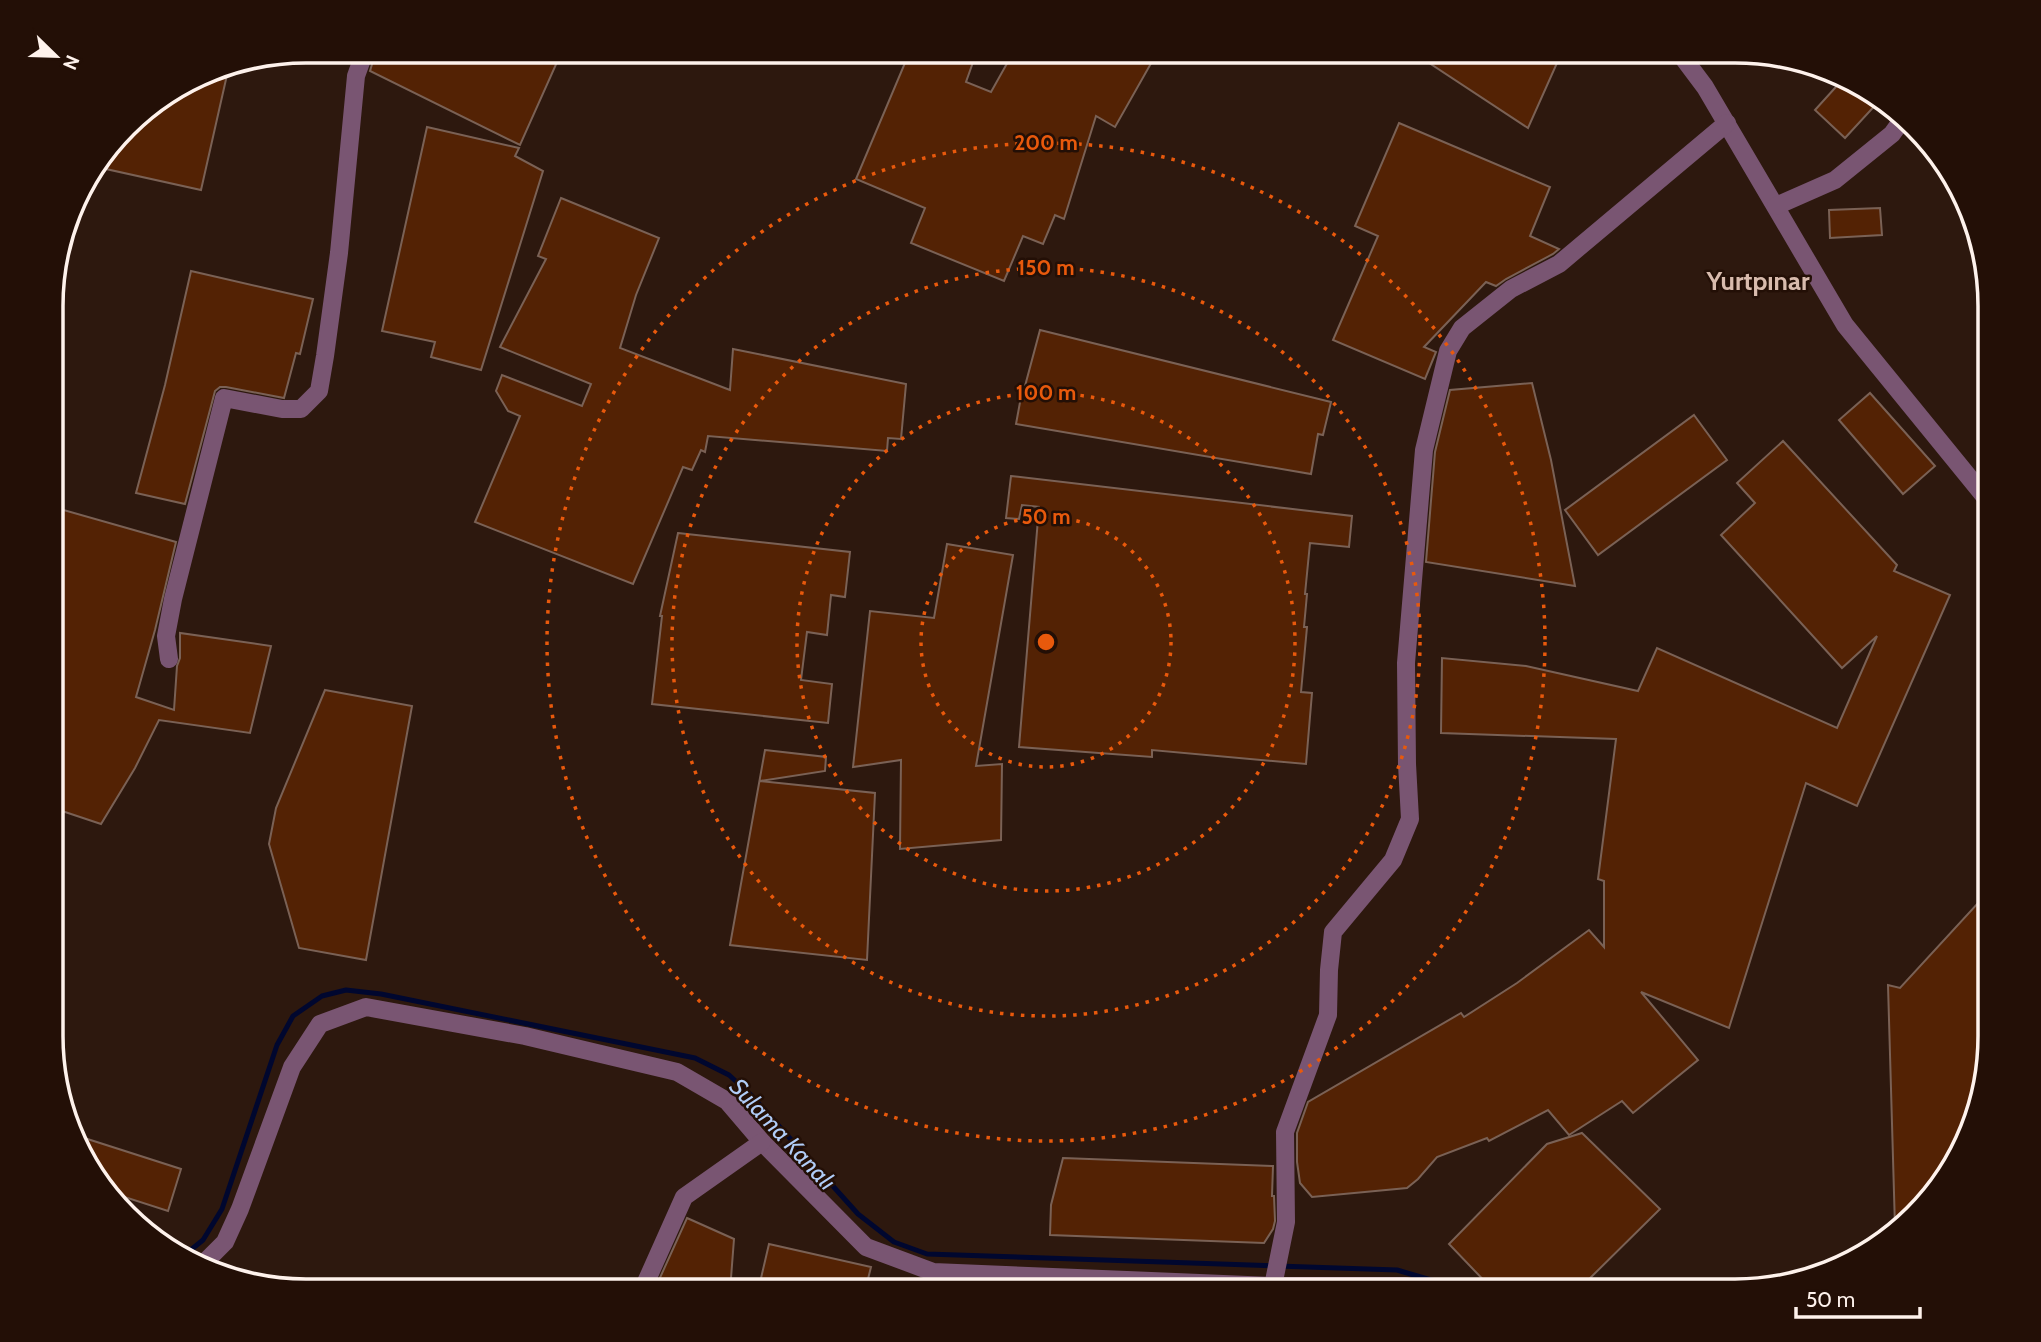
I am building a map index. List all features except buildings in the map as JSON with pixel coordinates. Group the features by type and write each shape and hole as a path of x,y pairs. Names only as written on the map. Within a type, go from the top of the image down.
{"street":[{"path":"169,659 166,636 173,600 224,398 282,410 301,409 319,391 339,253 356,76 361,63"},
{"path":"1687,63 1727,123 1845,325 1977,487"},
{"path":"1274,1278 1286,1222 1285,1132 1328,1015 1333,932 1393,860 1410,819 1407,649 1424,450 1448,351 1462,328 1511,289 1559,264 1727,123"},
{"path":"1776,206 1835,180 1892,134 1898,126"},
{"path":"209,1258 225,1242 240,1209 292,1066 320,1024 366,1007 525,1036 677,1072 727,1101 762,1142 866,1247 933,1272 1090,1278"},
{"path":"647,1279 684,1197 762,1142"}],"waterway":[{"name":"Sulama Kanalı","path":"192,1249 203,1240 222,1209 277,1045 293,1016 322,996 346,990 381,994 695,1058 729,1075 751,1095 858,1214 894,1242 927,1254 1397,1270 1425,1278"}],"district":[{"name":"Yurtpınar","path":"1758,281"}]}
